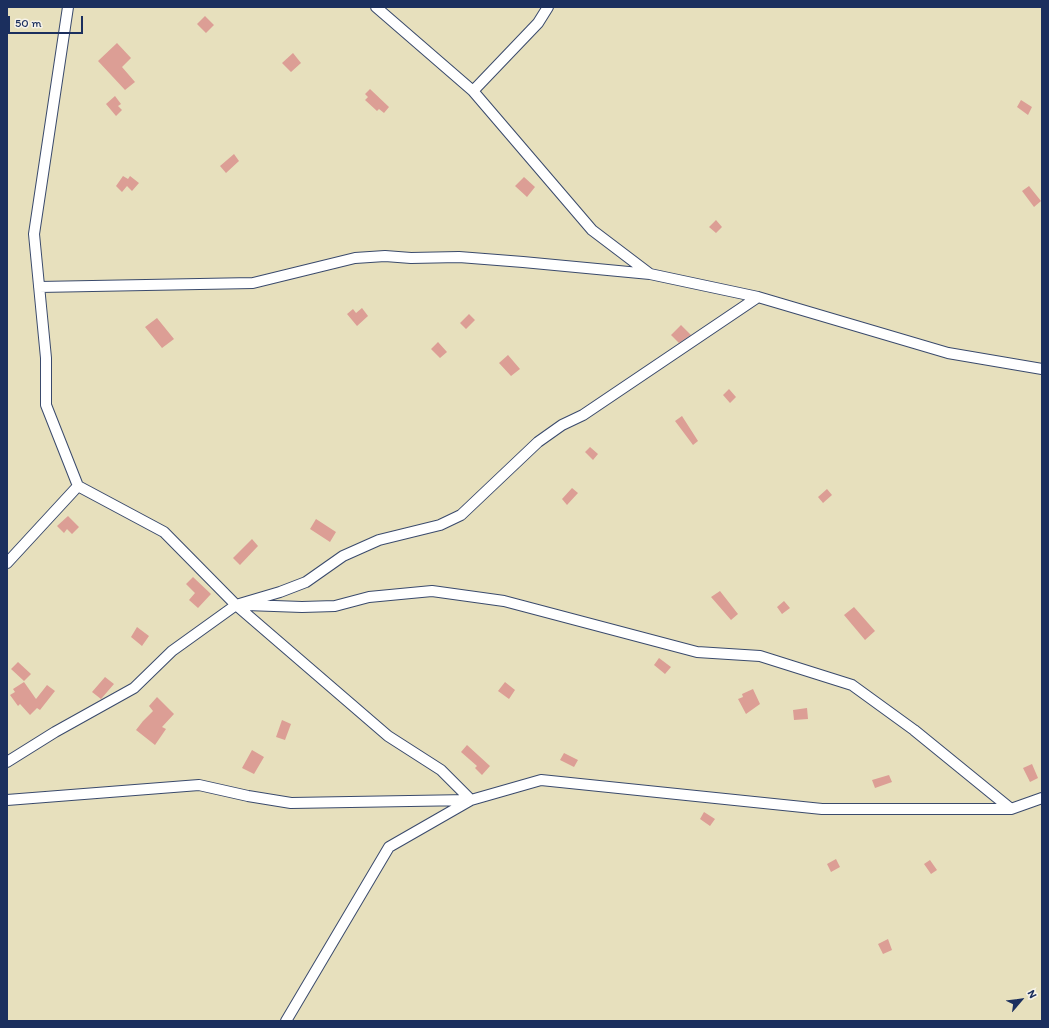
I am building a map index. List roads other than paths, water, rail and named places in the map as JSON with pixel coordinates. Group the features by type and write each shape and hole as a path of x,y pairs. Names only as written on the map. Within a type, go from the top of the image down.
{"street":[{"path":"68,7 34,234 46,358 46,405 78,486 164,532 236,605 388,736 441,770 472,800"},
{"path":"376,7 472,91 592,230 650,274"},
{"path":"472,91 538,23 548,7"},
{"path":"39,287 253,284 355,258 386,256 411,258 458,258 650,274 758,297 948,353 1042,369"},
{"path":"7,762 55,732 134,688 172,651 236,605 280,592 306,582 343,556 379,540 440,525 461,515 538,442 562,425 583,415 758,297"},
{"path":"7,562 78,486"},
{"path":"236,605 302,607 335,606 369,597 432,591 504,600 697,652 760,656 852,685 914,730 1011,809"},
{"path":"286,1021 390,847 472,800 542,780 822,809 1011,809 1042,798"},
{"path":"7,800 200,785 248,796 291,803 472,800"}]}
